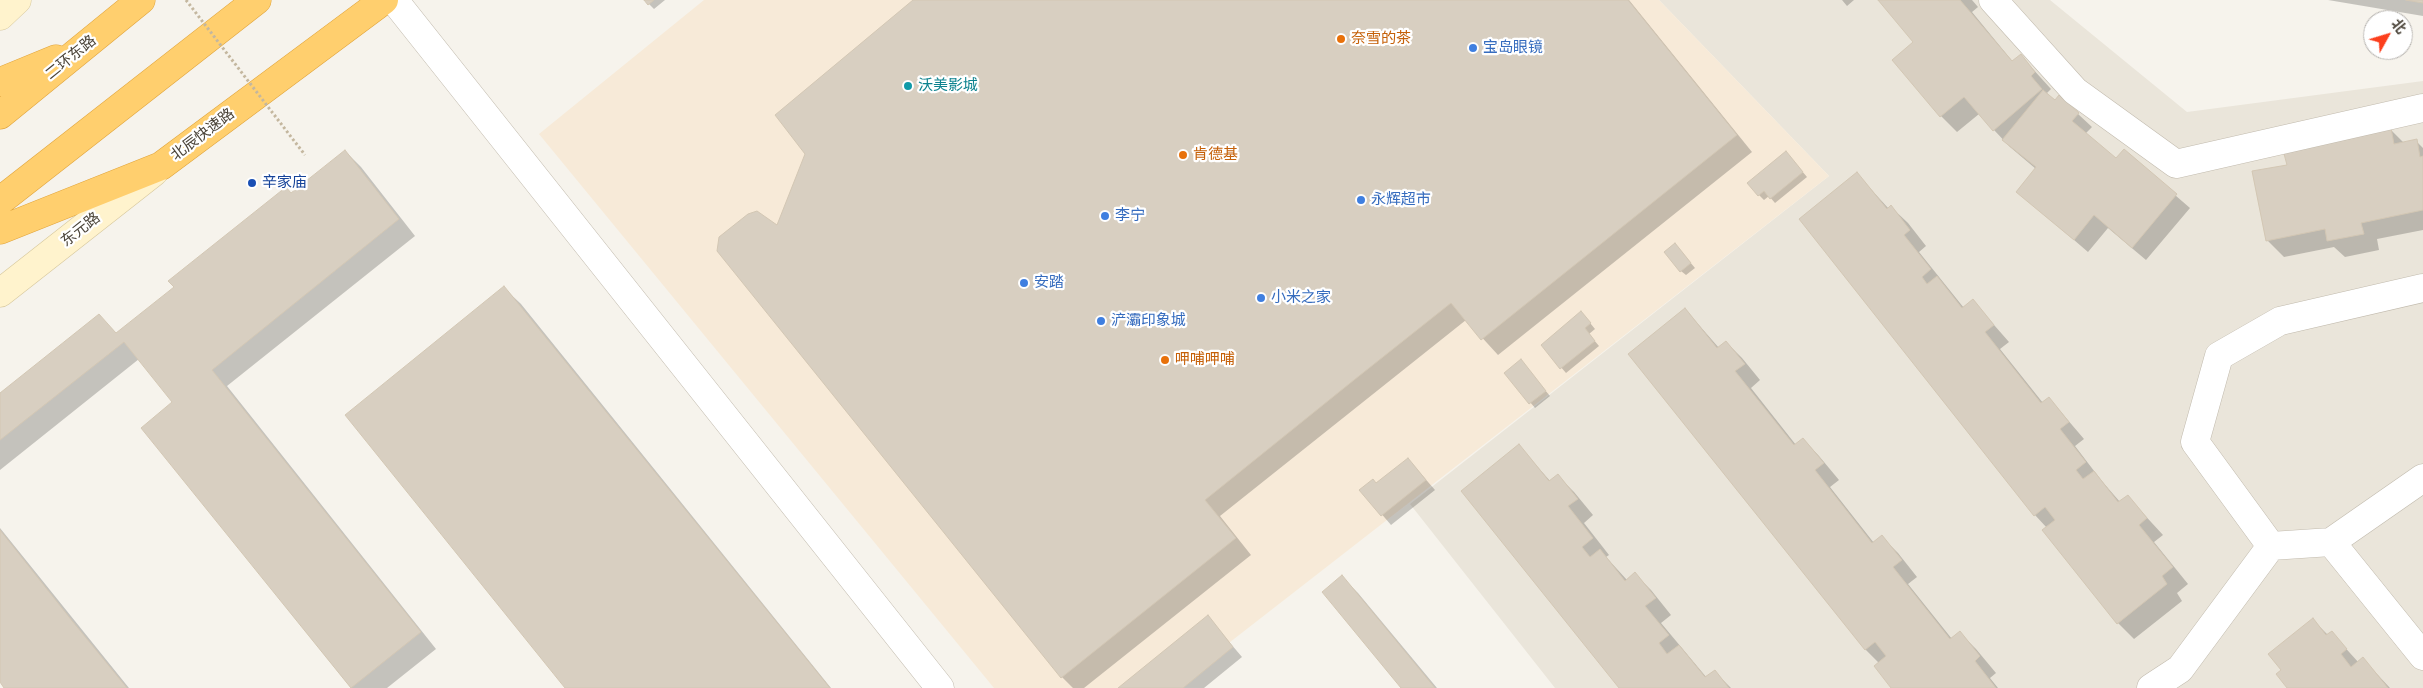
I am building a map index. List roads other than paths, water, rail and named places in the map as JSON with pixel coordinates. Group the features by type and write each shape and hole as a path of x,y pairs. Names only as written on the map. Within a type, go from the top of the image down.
{"highway":[{"name":"二环东路","path":"0,115 141,0"},
{"path":"0,201 257,0"},
{"name":"北辰快速路","path":"0,230 161,166 384,0"},
{"path":"0,82 83,48"}],"main road":[{"path":"0,16 17,0"},
{"name":"东元路","path":"0,293 161,166"}],"street":[{"path":"394,0 940,688"},
{"path":"1993,0 2075,91 2176,164 2423,108"},
{"path":"2271,546 2195,442 2219,356 2280,321 2423,288"},
{"path":"2151,688 2180,669 2271,546 2331,542 2423,478"},
{"path":"2331,542 2423,656"}],"place":[{"name":"奈雪的茶","path":"1341,39"},
{"name":"宝岛眼镜","path":"1473,48"},
{"name":"沃美影城","path":"908,86"},
{"name":"肯德基","path":"1183,155"},
{"name":"辛家庙","path":"252,183"},
{"name":"永辉超市","path":"1361,200"},
{"name":"李宁","path":"1105,216"},
{"name":"安踏","path":"1024,283"},
{"name":"小米之家","path":"1261,298"},
{"name":"浐灞印象城","path":"1101,321"},
{"name":"呷哺呷哺","path":"1165,360"}]}
